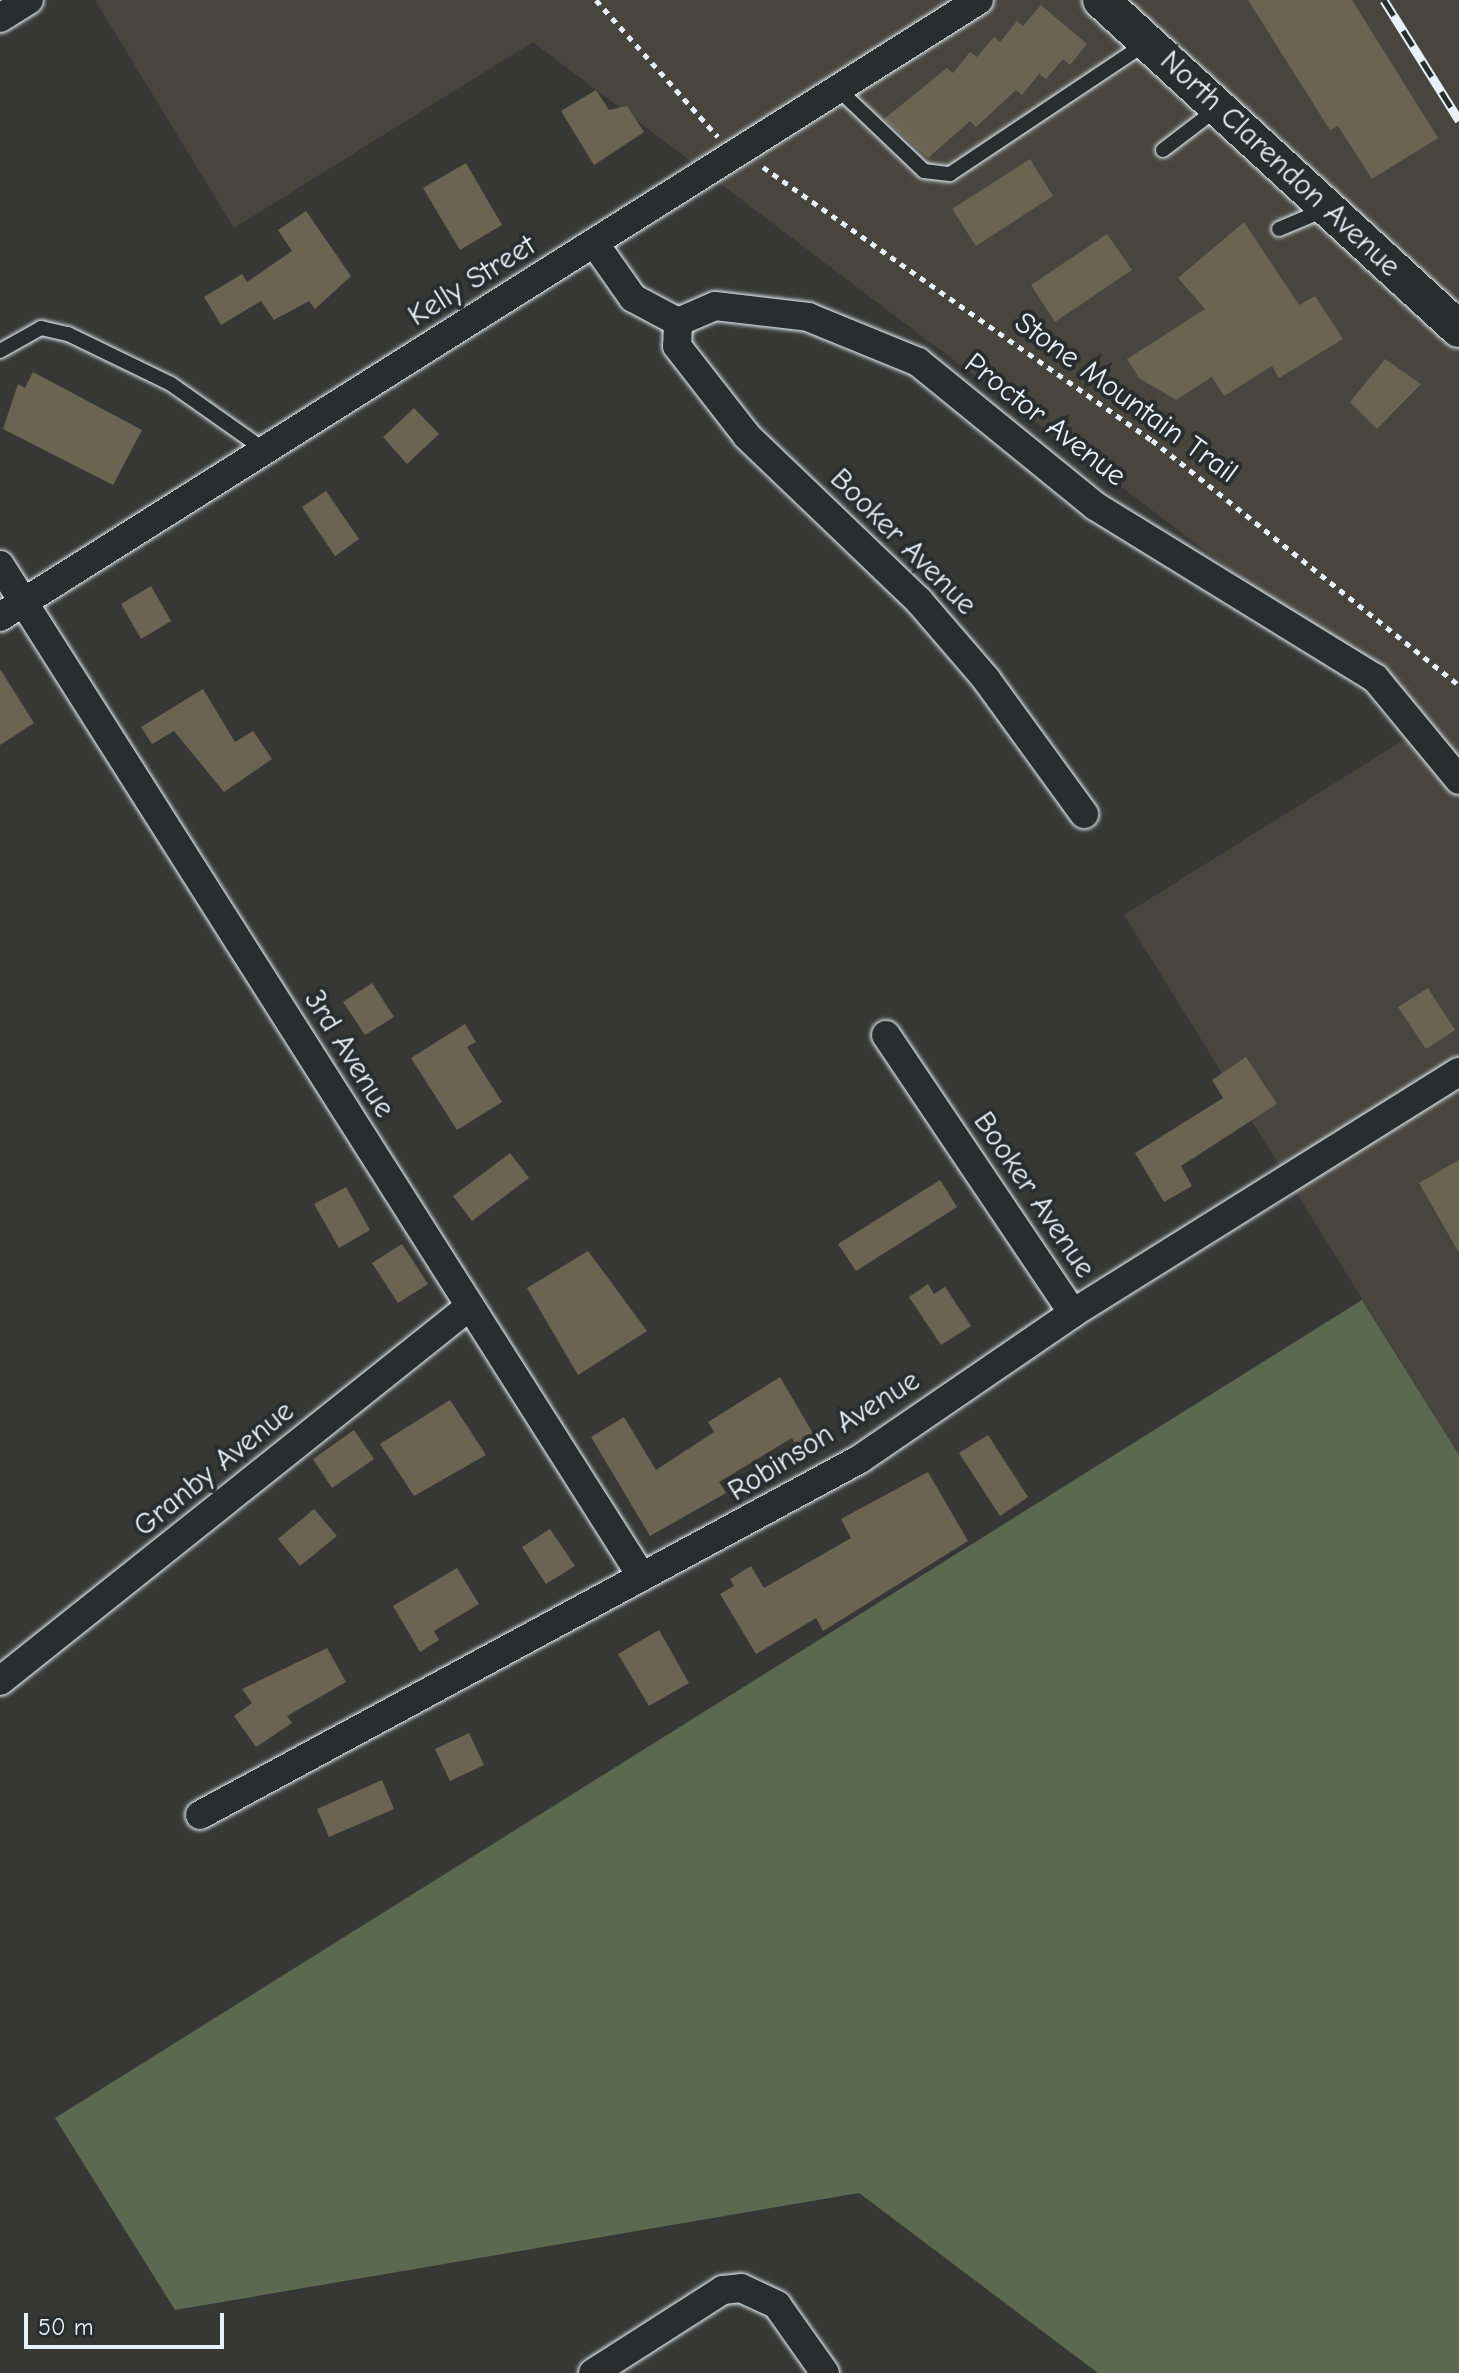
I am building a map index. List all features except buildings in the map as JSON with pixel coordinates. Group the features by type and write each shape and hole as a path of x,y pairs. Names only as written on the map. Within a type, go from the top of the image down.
{"street":[{"path":"0,18 29,0"},
{"name":"Kelly Street","path":"12,610 979,0"},
{"name":"North Clarendon Avenue","path":"1101,0 1459,329"},
{"path":"595,244 633,298 678,322"},
{"name":"Proctor Avenue","path":"678,322 715,306 808,317 918,362 1095,506 1375,678 1459,780"},
{"name":"Booker Avenue","path":"678,322 677,346 747,436 919,601 986,679 1084,814"},
{"name":"3rd Avenue","path":"0,565 12,610 469,1307 642,1577"},
{"name":"Booker Avenue","path":"886,1035 1073,1313"},
{"name":"Robinson Avenue","path":"200,1815 860,1459 1073,1313 1459,1072"},
{"name":"Granby Avenue","path":"0,1681 469,1307"},
{"path":"593,2373 723,2290 760,2293 795,2324 825,2373"}],"lane":[{"path":"838,89 924,171 950,174 1147,43"},
{"path":"1163,150 1218,108"},
{"path":"1279,229 1328,208"},
{"path":"0,351 41,328 68,334 171,384 266,451"}],"path":[{"path":"596,0 726,144"},
{"name":"Stone Mountain Trail","path":"755,163 819,200 1152,440 1459,685"}],"shaded area":[{"path":"95,0 1459,0 1459,1455 1124,915 1432,722 533,42 234,228"}],"green space":[{"path":"1362,1300 1459,1455 1459,2373 1098,2373 859,2193 175,2310 55,2118"}],"railway":[{"path":"1384,0 1459,120"}]}
